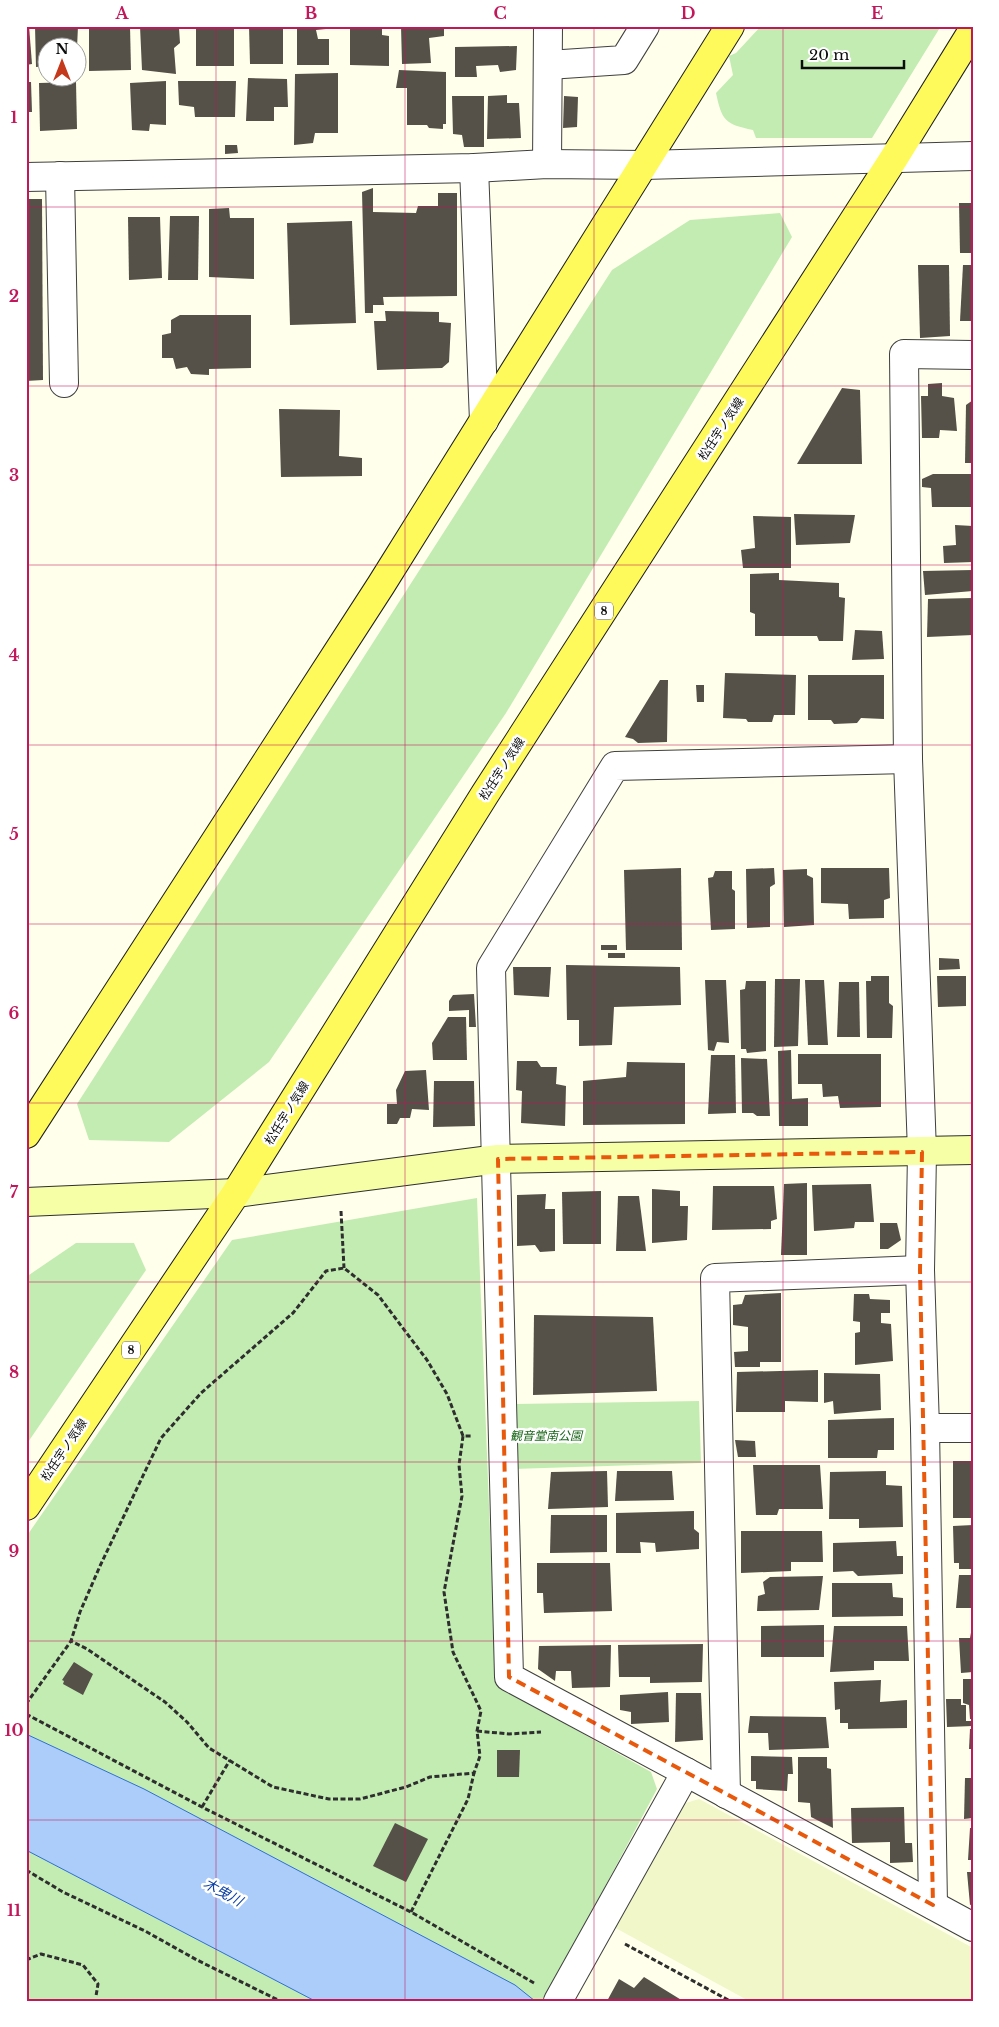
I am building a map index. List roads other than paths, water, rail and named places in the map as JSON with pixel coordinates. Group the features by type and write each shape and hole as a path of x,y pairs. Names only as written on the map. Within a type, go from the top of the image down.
{"main road":[{"path":"26,1134 484,421 730,26"},
{"name":"松任宇ノ気線","path":"26,1506 236,1193 486,794 894,158 973,30"}],"street":[{"path":"547,164 548,26"},
{"path":"548,65 624,60 645,26"},
{"path":"26,177 474,168 547,164 644,166 973,156"},
{"path":"474,168 484,421"},
{"path":"60,176 64,383"},
{"path":"933,1905 925,1428 920,1270 922,1152 908,759 904,354 973,355"},
{"path":"908,759 615,766 491,968 498,1160 509,1677 973,1927"},
{"path":"26,1202 236,1193 498,1160 973,1150"},
{"path":"726,1794 715,1278 920,1270"},
{"path":"925,1428 973,1428"},
{"path":"559,1999 686,1772"}],"water":[{"name":"木曳川","path":"26,1734 144,1789 515,1985 535,2001 315,2001 26,1850"}],"park label":[{"name":"観音堂南公園","path":"546,1436"}]}
